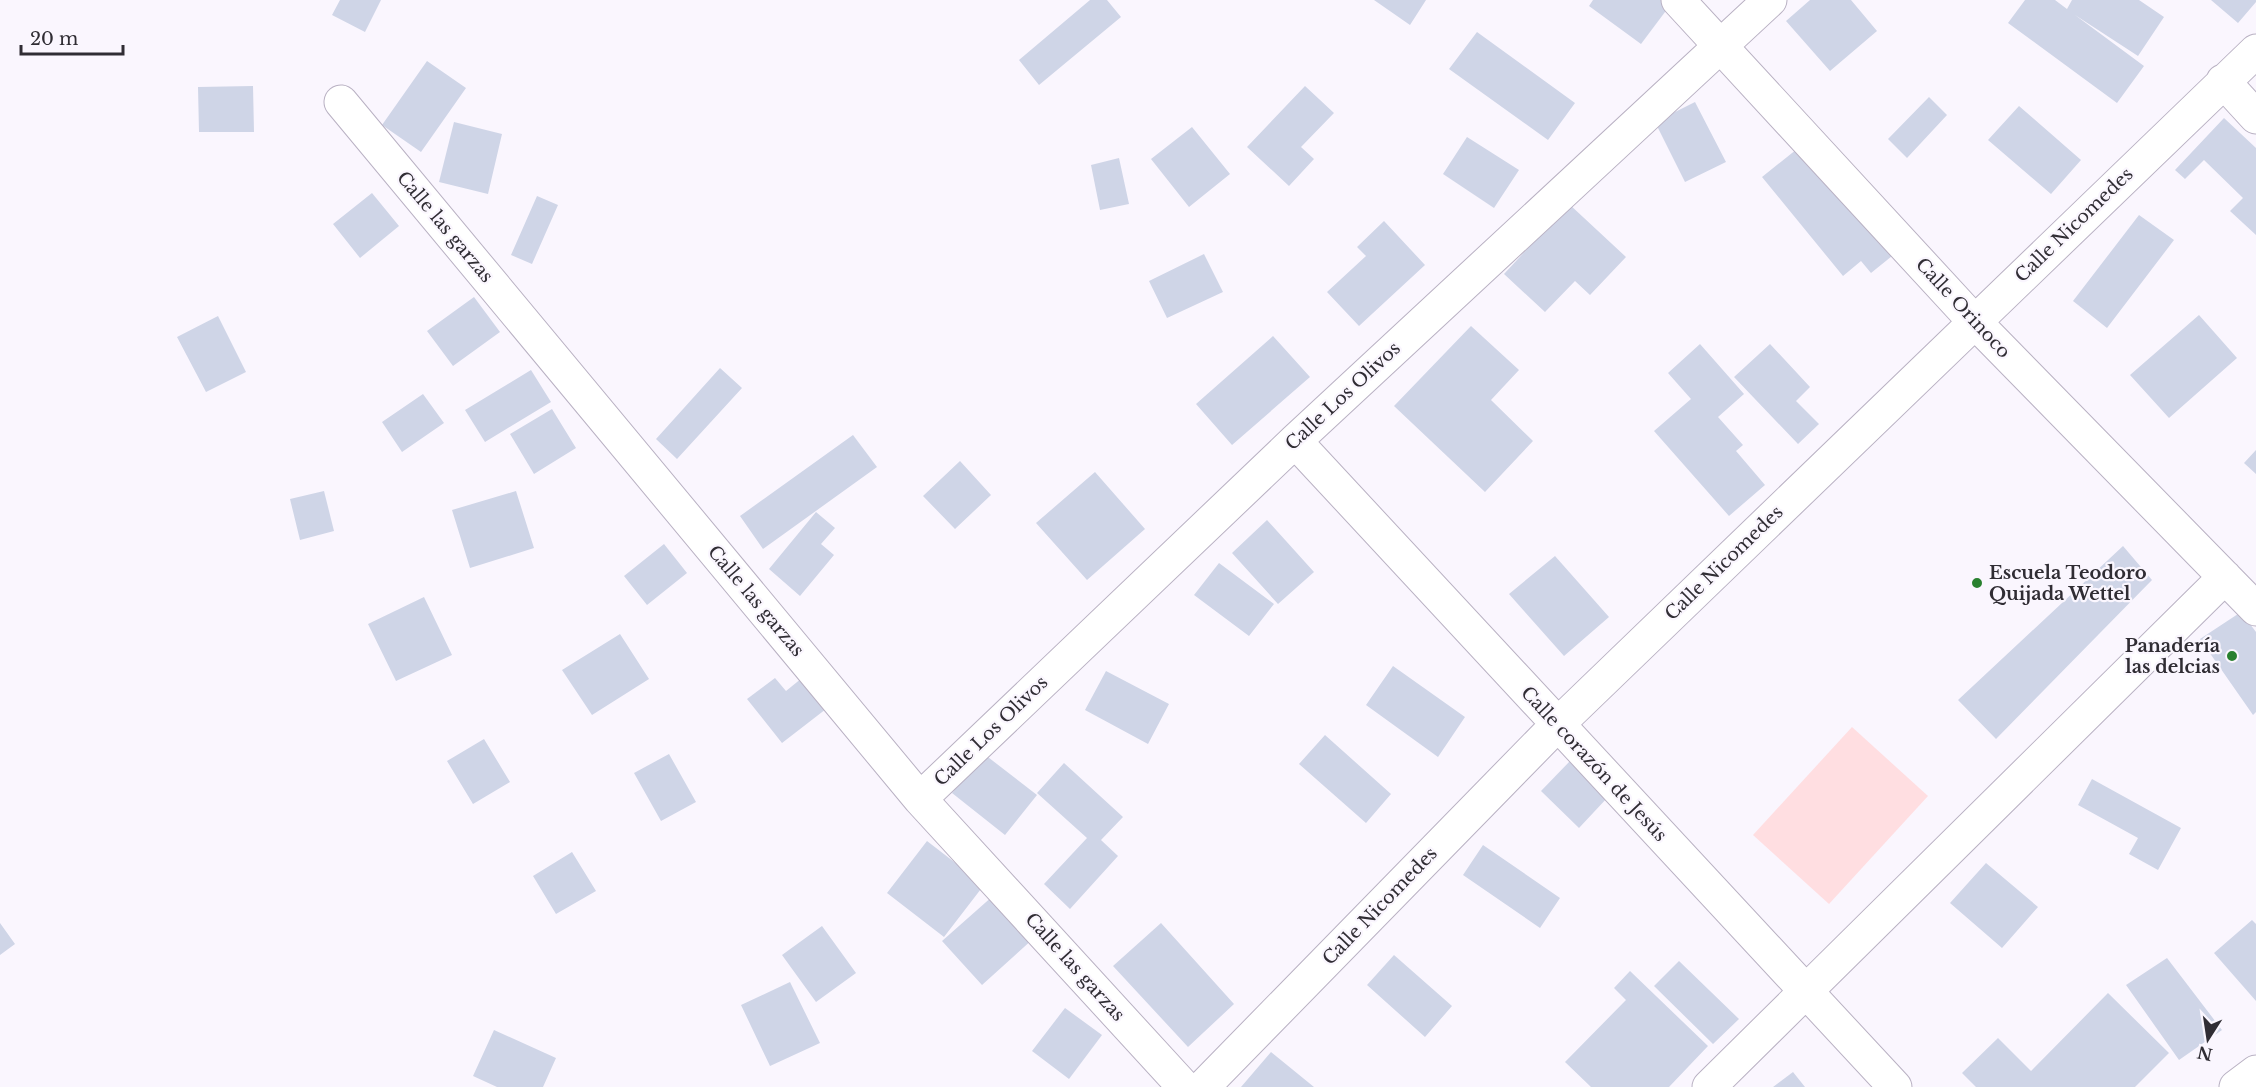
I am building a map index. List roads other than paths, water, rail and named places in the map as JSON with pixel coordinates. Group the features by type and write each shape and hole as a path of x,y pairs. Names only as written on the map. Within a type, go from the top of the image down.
{"street":[{"name":"Calle Orinoco","path":"1678,0 1974,321 2256,609"},
{"name":"Calle Los Olivos","path":"920,799 1295,441 1770,0"},
{"name":"Calle Nicomedes","path":"1203,1087 1557,725 2256,51"},
{"path":"2223,81 2256,117"},
{"name":"Calle las garzas","path":"341,102 920,799 1184,1087"},
{"name":"Calle corazón de Jesús","path":"1295,441 1894,1087"},
{"path":"1709,1087 2225,577"},
{"path":"2236,1087 2256,1072"}],"place":[{"name":"Escuela Teodoro Quijada Wettel","path":"1977,583"},
{"name":"Panadería las delcias","path":"2232,656"}]}
